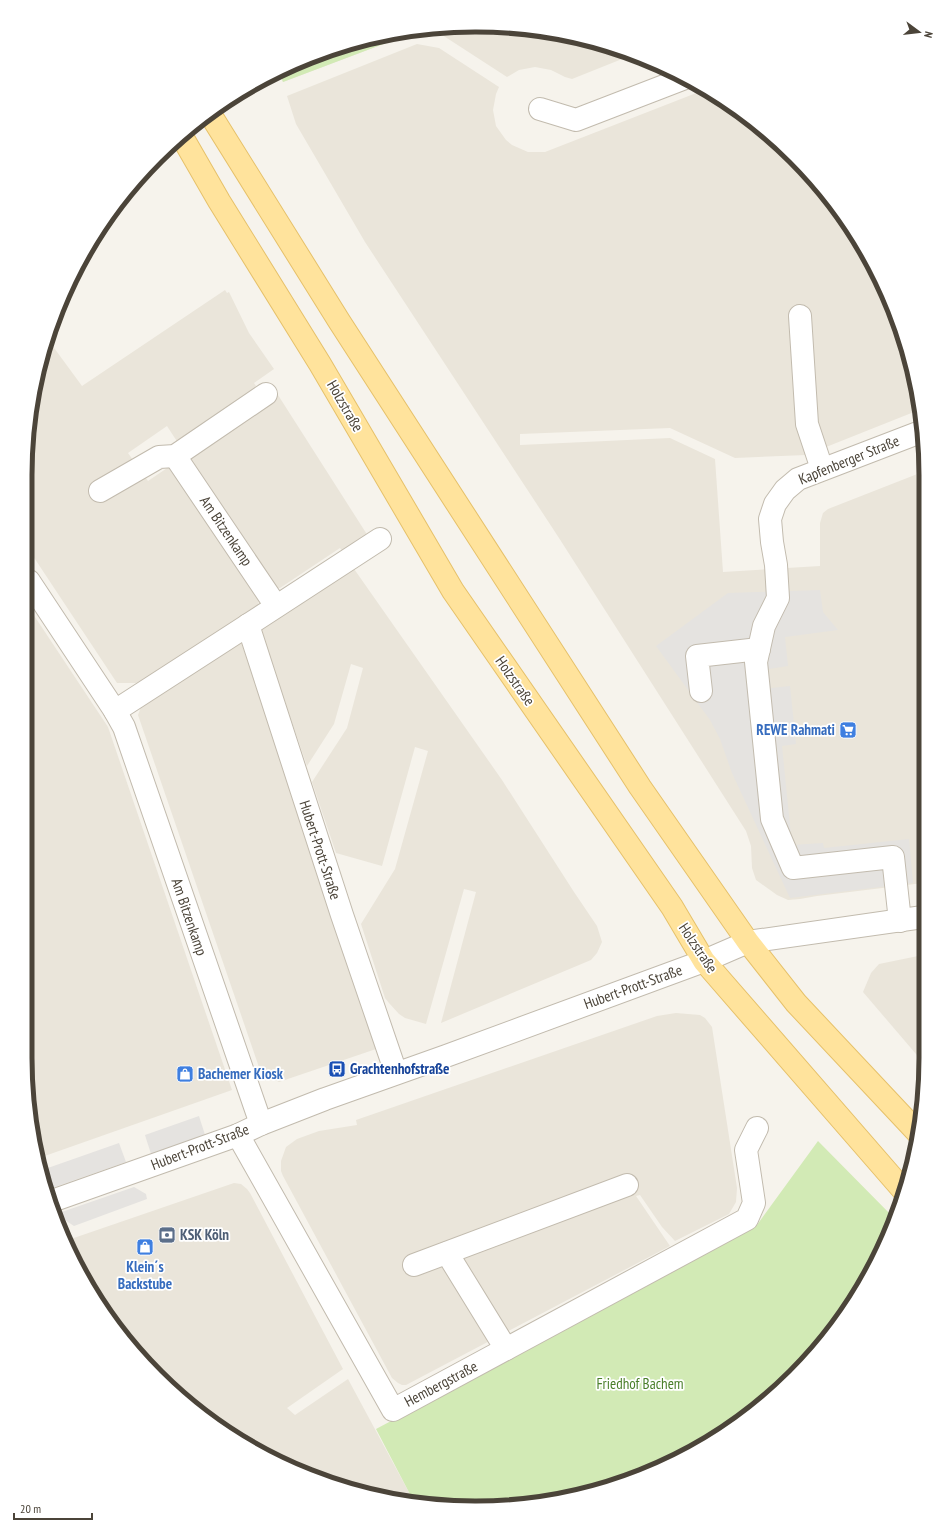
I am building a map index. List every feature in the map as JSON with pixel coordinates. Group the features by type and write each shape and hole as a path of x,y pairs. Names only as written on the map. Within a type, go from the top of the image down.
{"main road":[{"path":"213,119 339,321 640,787 748,942 796,1003 913,1128"},
{"name":"Holzstraße","path":"184,141 219,201 320,364 453,592 672,907 704,961 899,1187"}],"street":[{"path":"540,109 576,120 678,81"},
{"path":"800,316 808,424 822,469"},
{"path":"100,490 159,457 176,456 266,394"},
{"name":"Kapfenberger Straße","path":"900,921 893,856 792,868 772,819 756,662 764,626 778,598 776,565 770,519 775,504 784,490 798,479 917,433"},
{"name":"Am Bitzenkamp","path":"176,456 276,606"},
{"path":"115,711 380,539"},
{"name":"Am Bitzenkamp","path":"32,586 124,727 260,1124"},
{"name":"Hubert-Prott-Straße","path":"248,625 340,908 396,1073"},
{"path":"700,691 696,656 759,649"},
{"name":"Hubert-Prott-Straße","path":"56,1200 238,1134 325,1098 704,961 748,942 919,918"},
{"name":"Hembergstraße","path":"238,1134 393,1410 747,1219 754,1203 746,1150 757,1128"},
{"path":"414,1265 626,1185"},
{"path":"447,1253 506,1349"}],"shaded area":[{"path":"476,32 533,36 590,47 624,58 572,79 551,70 535,67 519,70 507,77 440,34"},
{"path":"393,40 283,82 281,77 306,66 361,47"},
{"path":"417,44 439,48 499,87 493,110 496,126 506,140 512,145 528,152 545,152 699,92 722,107 768,142 809,183 844,229 860,254 873,279 885,306 904,361 914,412 806,455 735,458 670,428 520,434 520,445 670,438 715,459 723,572 820,566 820,523 823,513 828,509 919,473 919,883 788,900 777,895 756,880 752,868 751,846 746,831 559,538 365,242 296,124 287,96"},
{"path":"225,290 227,293 229,292 249,333 274,369 254,383 260,392 180,446 167,426 128,453 148,481 176,462 259,600 258,606 164,670 136,683 117,683 32,555 33,446 41,389 52,345 82,386"},
{"path":"278,395 368,536 344,553 340,548 280,588 276,588 187,456"},
{"path":"352,566 502,780 597,926 602,942 597,953 591,960 441,1023 476,892 464,889 426,1024 405,1018 399,1014 385,998 361,924 395,869 428,751 415,747 382,866 336,853 312,782 347,728 363,668 351,664 334,724 307,766 259,627"},
{"path":"820,590 823,612 838,630 785,637 788,666 769,669 771,688 790,686 796,744 782,746 792,845 823,843 824,848 909,839 913,883 790,898 732,773 720,739 710,720 656,646 728,593"},
{"path":"32,613 108,727 232,1090 44,1156 36,1115 32,1058"},
{"path":"240,639 379,1048 279,1082 261,1073 138,715 145,696"},
{"path":"919,956 919,1057 863,992 871,973 879,964"},
{"path":"676,1013 700,1015 705,1018 712,1027 737,1188 736,1202 729,1214 675,1241 662,1227 640,1195 636,1196 670,1246 406,1385 398,1383 392,1378 283,1176 281,1171 281,1161 286,1147 297,1139 319,1131 357,1125 356,1120 657,1016"},
{"path":"199,1116 205,1135 151,1154 145,1135"},
{"path":"119,1143 126,1162 52,1188 46,1169"},
{"path":"234,1183 241,1184 250,1193 343,1369 287,1408 295,1415 348,1379 411,1496 361,1486 306,1467 254,1442 206,1409 183,1391 142,1350 107,1304 91,1279 71,1239"},
{"path":"134,1187 146,1194 147,1199 74,1226 63,1219 61,1212"}],"green space":[{"path":"393,40 283,82 281,77 306,66 361,47"},
{"name":"Friedhof Bachem","path":"818,1141 890,1214 873,1254 860,1279 827,1327 809,1350 789,1371 768,1391 745,1409 697,1442 672,1455 645,1467 590,1486 533,1497 505,1500 446,1500 411,1496 376,1429 743,1234 757,1225"}],"place":[{"name":"REWE Rahmati","path":"848,730"},
{"name":"Grachtenhofstraße","path":"337,1069"},
{"name":"Bachemer Kiosk","path":"185,1074"},
{"name":"KSK Köln","path":"167,1235"},
{"name":"Klein´s Backstube","path":"145,1247"}]}
